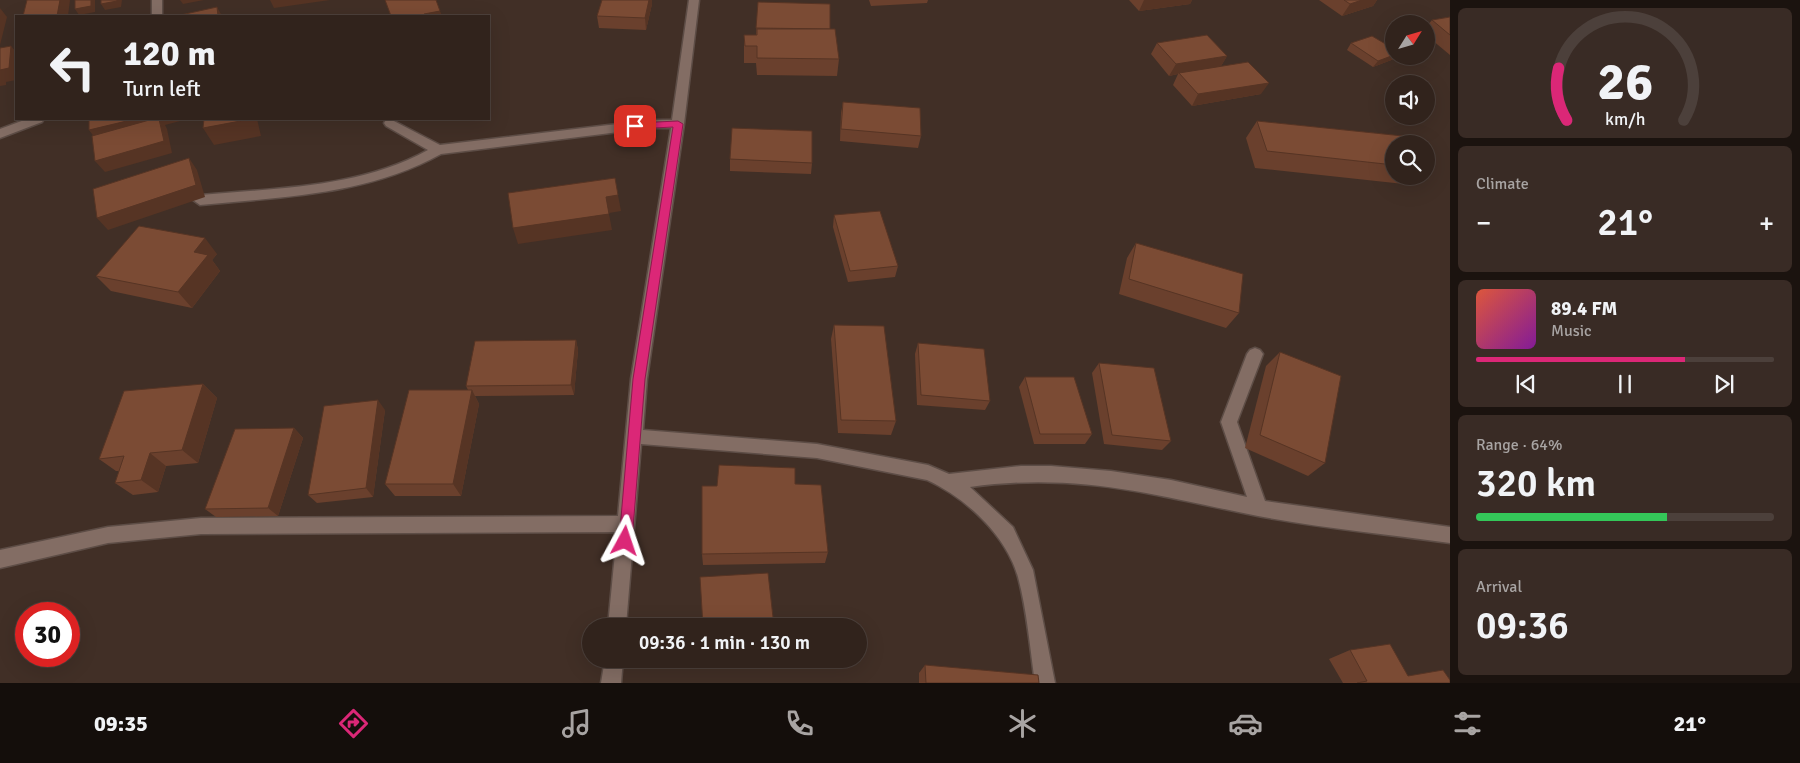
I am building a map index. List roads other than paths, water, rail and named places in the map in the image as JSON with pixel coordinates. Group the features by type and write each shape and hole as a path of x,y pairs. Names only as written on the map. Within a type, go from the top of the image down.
{"street":[{"path":"157,0 157,15"},
{"path":"618,618 639,379 678,124 694,0"},
{"path":"0,134 35,120"},
{"path":"390,123 438,150"},
{"path":"200,200 321,188 361,181 423,161 438,150 472,144 587,133 650,124 678,124"},
{"path":"1255,354 1251,369 1231,412 1229,422 1259,508"},
{"path":"633,436 817,451 928,473 949,482 971,498 1007,533 1027,576 1045,683"},
{"path":"949,482 1021,474 1093,477 1171,488 1259,508 1450,535"},
{"path":"0,559 108,535 201,526 627,524"},
{"path":"611,683 613,668"}]}
